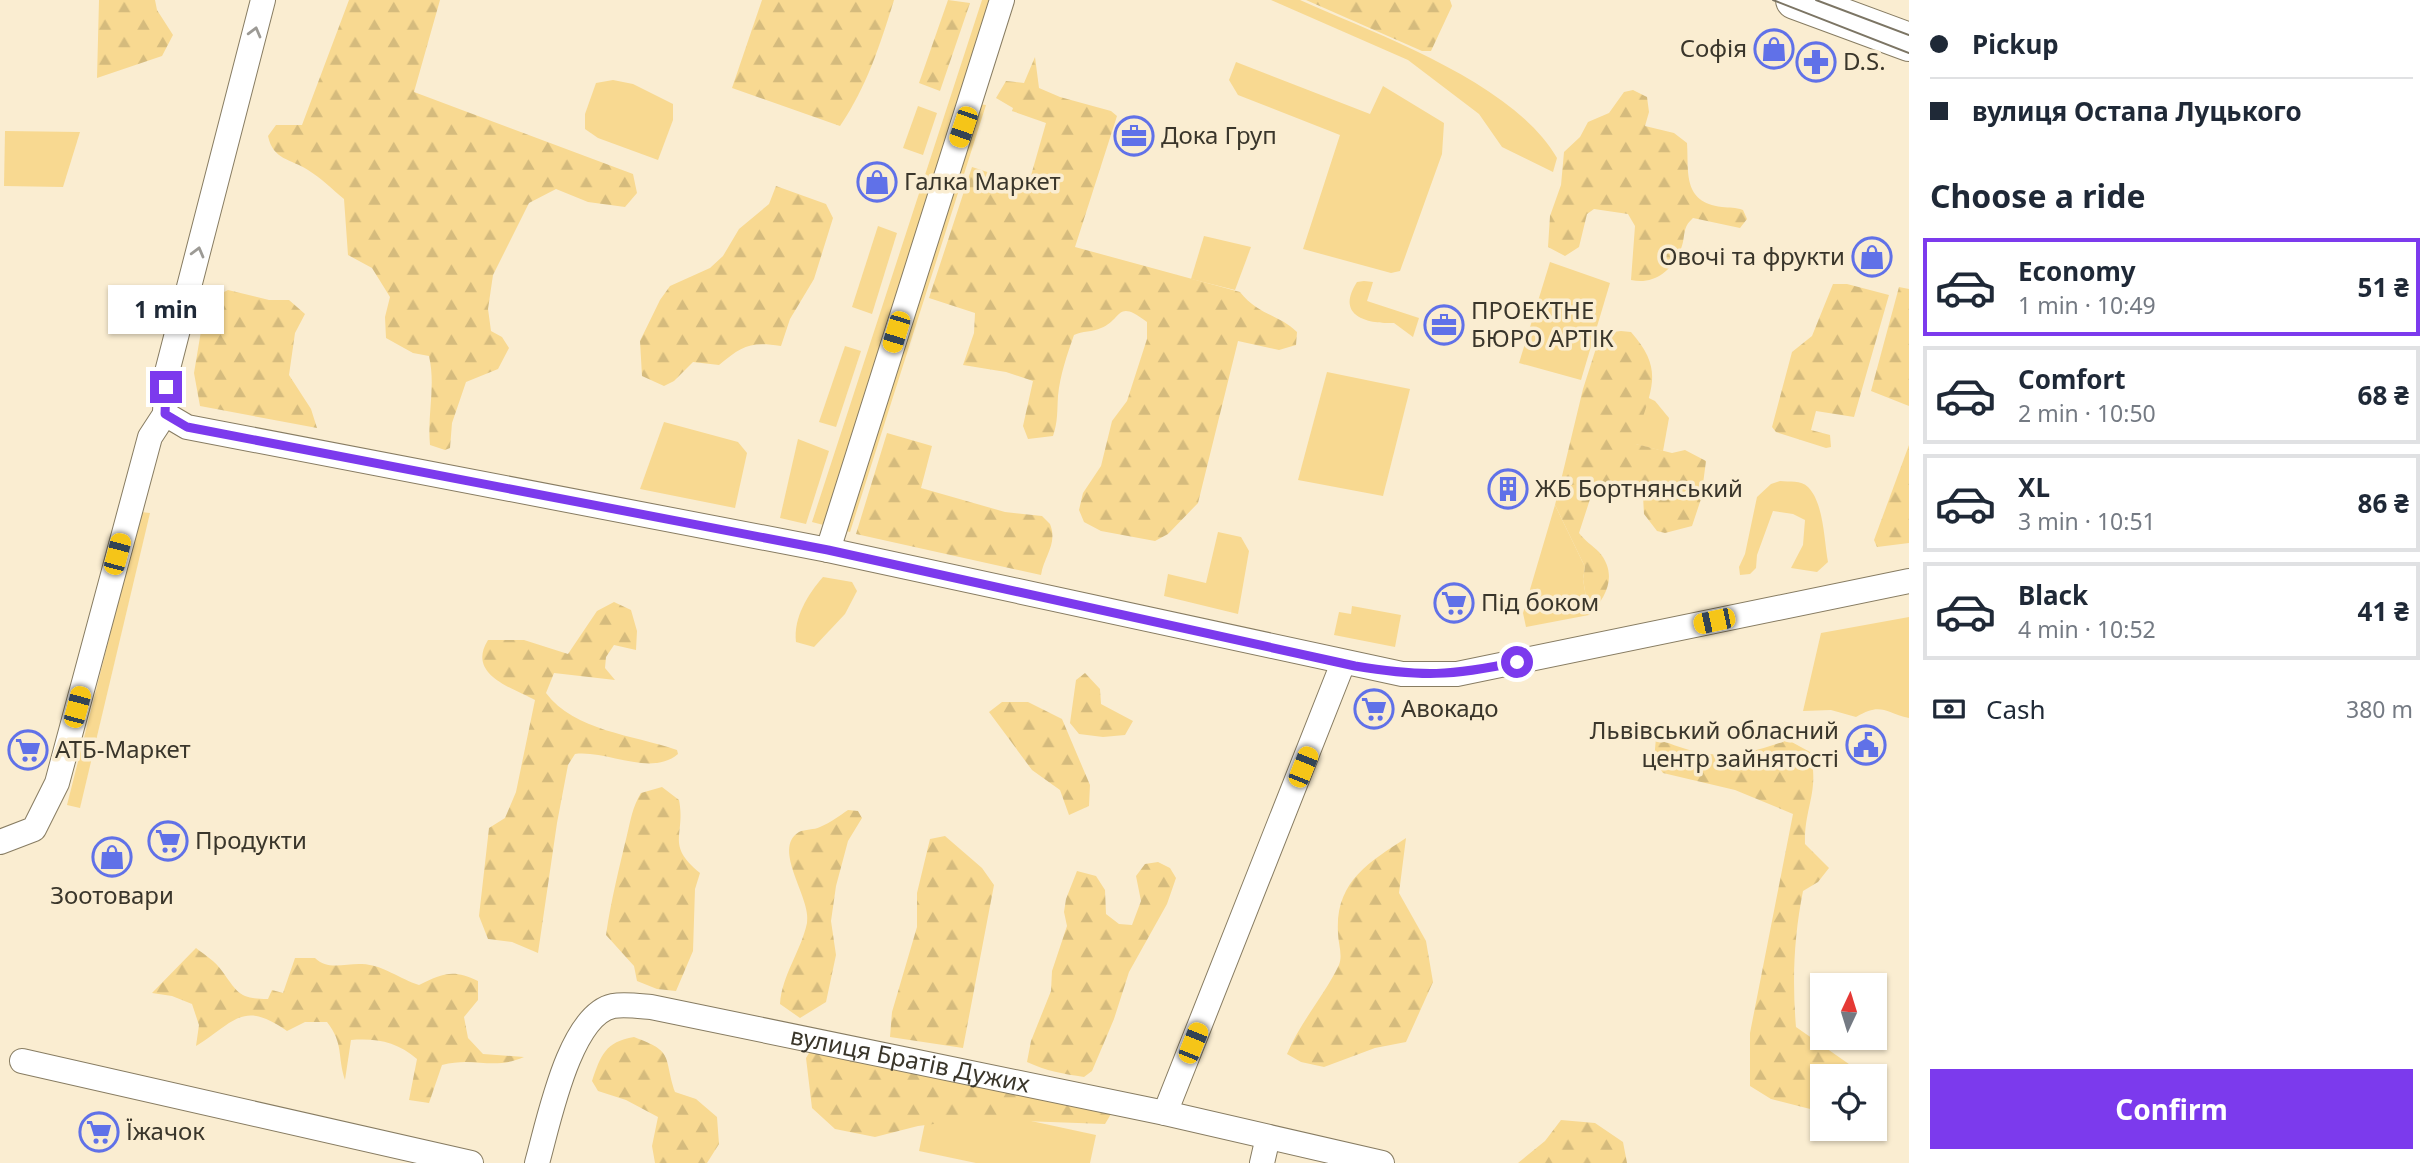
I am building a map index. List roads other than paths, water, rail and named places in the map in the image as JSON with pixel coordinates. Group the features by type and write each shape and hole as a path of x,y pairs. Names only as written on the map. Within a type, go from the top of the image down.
{"main road":[{"path":"1795,0 1909,42"}],"street":[{"path":"0,842 34,829 57,783 146,450 150,437 165,414 166,376 263,0"},
{"path":"828,550 1002,0"},
{"path":"165,414 187,427 828,550 1402,674 1457,674 1909,581"},
{"path":"1165,1113 1343,663"},
{"name":"вулиця Братів Дужих","path":"537,1163 565,1067 587,1021 611,1006 651,1007 1165,1113 1381,1163"},
{"path":"22,1061 471,1163"},
{"path":"1262,1163 1268,1137"}],"tram line":[{"path":"1773,0 1909,53"},
{"path":"1816,0 1909,35"}],"place":[{"name":"Софія","path":"1774,49"},
{"name":"D.S.","path":"1816,62"},
{"name":"Дока Груп","path":"1134,136"},
{"name":"Галка Маркет","path":"877,182"},
{"name":"Овочі та фрукти","path":"1872,257"},
{"name":"ПРОЕКТНЕ БЮРО АРТІК","path":"1444,325"},
{"name":"ЖБ Бортнянський","path":"1508,489"},
{"name":"Під боком","path":"1454,603"},
{"name":"Авокадо","path":"1374,709"},
{"name":"Львівський обласний центр зайнятості","path":"1866,745"},
{"name":"АТБ-Маркет","path":"28,750"},
{"name":"Продукти","path":"168,841"},
{"name":"Зоотовари","path":"112,857"},
{"name":"Їжачок","path":"99,1132"}]}
